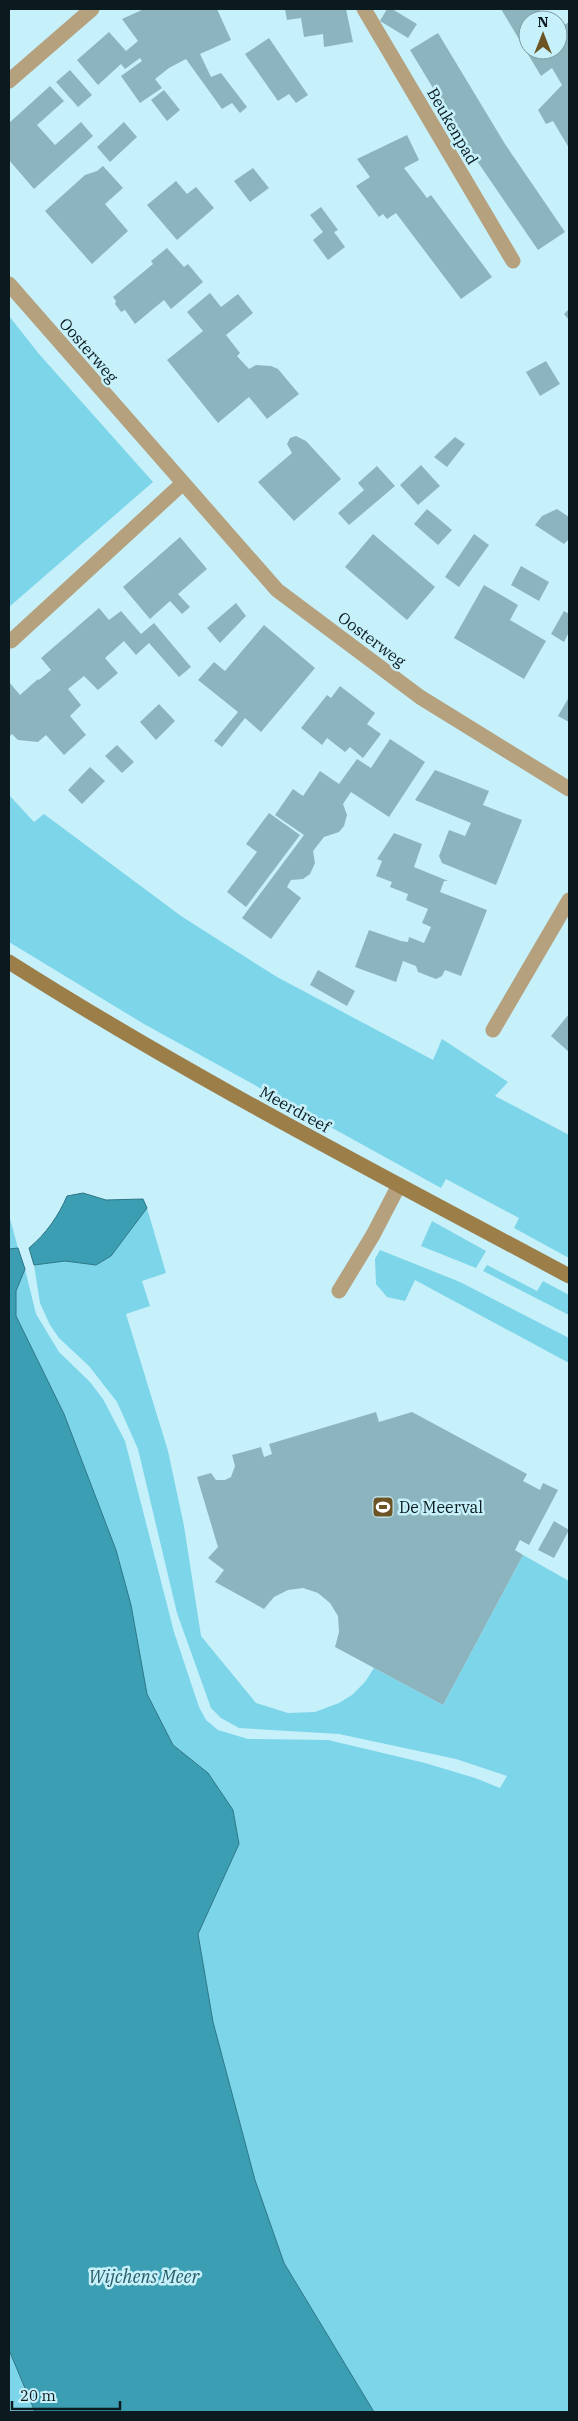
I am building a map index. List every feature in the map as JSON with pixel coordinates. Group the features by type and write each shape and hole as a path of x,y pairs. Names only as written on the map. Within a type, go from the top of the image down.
{"street":[{"path":"9,81 92,9"},
{"name":"Beukenpad","path":"364,9 513,261"},
{"name":"Oosterweg","path":"9,284 182,484 277,590 420,697 569,789"},
{"path":"11,641 182,484"},
{"path":"493,1030 569,900"},
{"name":"Meerdreef","path":"9,962 258,1109 569,1276"},
{"path":"340,1290 373,1235 399,1185"}],"shaded area":[{"path":"9,316 39,354 153,482 9,607"},
{"path":"9,795 34,822 44,814 181,916 277,977 433,1060 442,1039 508,1082 495,1096 569,1135 569,1258 514,1228 519,1218 446,1179 441,1188 144,1024 9,942"},
{"path":"147,1208 166,1273 142,1281 150,1306 126,1314 168,1451 184,1526 201,1636 256,1703 288,1713 315,1712 339,1703 352,1695 365,1682 374,1668 443,1705 523,1555 569,1581 569,2412 374,2412 284,2263 255,2180 213,2022 198,1934 239,1844 208,1773 173,1745 147,1694 131,1605 116,1550 64,1414 16,1316 16,1291 25,1269 36,1314 59,1352 90,1382 103,1399 125,1441 174,1632 199,1707 206,1720 218,1730 248,1739 328,1740 425,1763 475,1778 500,1788 507,1776 456,1759 339,1734 239,1728 221,1718 211,1708 177,1613 138,1449 117,1402 89,1366 59,1338 50,1325 40,1303 34,1265 65,1261 96,1265 111,1256"},
{"path":"9,1215 18,1248 9,1249"},
{"path":"432,1221 486,1251 476,1268 421,1246"},
{"path":"380,1250 460,1282 569,1338 569,1363 415,1280 405,1301 387,1297 376,1284 375,1259"},
{"path":"487,1265 537,1291 543,1281 569,1295 569,1315 483,1271"},
{"path":"9,2350 35,2412 9,2412"}],"water":[{"path":"83,1193 106,1200 143,1199 147,1208 111,1256 96,1265 65,1261 34,1265 29,1248 51,1224 67,1196"},
{"name":"Wijchens Meer","path":"18,1248 25,1269 16,1291 16,1316 64,1414 116,1550 131,1605 147,1694 173,1745 208,1773 233,1810 239,1844 198,1934 213,2022 255,2180 284,2263 374,2412 35,2412 9,2350 9,1249"}],"building":[{"path":"144,9 217,9 231,40 200,54 211,77 221,73 247,107 240,113 232,103 222,109 186,59 169,68 155,79 162,88 140,103 121,76 142,61 140,58 125,69 121,64 98,85 77,60 109,32 126,51 138,41 122,19"},
{"path":"285,9 346,9 353,42 324,47 323,34 304,37 301,18 287,20"},
{"path":"387,9 392,9 417,24 408,38 380,21"},
{"path":"501,9 539,9 518,10 518,37"},
{"path":"569,22 569,148 553,121 546,124 538,110 562,85 552,68 541,76 531,60 568,60"},
{"path":"438,33 505,144 565,232 538,250 477,161 410,50"},
{"path":"269,38 308,95 296,103 289,94 278,101 245,54"},
{"path":"70,70 92,95 78,107 56,82"},
{"path":"50,86 64,101 37,125 55,145 81,122 93,136 34,189 9,160 9,123"},
{"path":"164,90 180,110 167,121 151,100"},
{"path":"124,122 137,137 110,162 97,147"},
{"path":"407,135 419,160 404,168 427,198 431,195 492,277 461,299 396,213 387,219 383,214 379,217 356,186 370,177 357,159"},
{"path":"103,166 123,188 105,204 128,231 92,264 45,211 85,175 97,171"},
{"path":"253,168 269,188 250,202 234,181"},
{"path":"176,181 187,194 196,187 214,208 177,240 147,205"},
{"path":"321,207 338,230 334,232 345,247 328,260 313,240 323,232 310,215"},
{"path":"167,248 184,267 188,264 203,282 171,309 164,300 135,324 125,310 121,312 115,304 116,301 113,297 153,264 151,261"},
{"path":"210,293 221,307 238,294 253,313 226,335 240,353 237,356 249,369 256,365 271,366 278,369 299,394 267,419 249,397 218,423 167,360 203,331 187,312"},
{"path":"569,309 569,320 564,314"},
{"path":"546,361 560,384 540,396 526,372"},
{"path":"296,436 306,441 341,479 294,521 258,482 292,453 287,444 290,438"},
{"path":"455,437 465,444 447,467 434,457"},
{"path":"421,465 440,486 418,505 400,485"},
{"path":"377,466 395,486 349,525 338,513 364,490 358,483"},
{"path":"427,509 452,530 438,545 414,524"},
{"path":"557,509 569,517 569,539 564,544 535,525 542,516"},
{"path":"373,534 435,587 407,620 345,567"},
{"path":"474,534 489,545 459,587 445,577"},
{"path":"180,537 207,569 178,594 190,607 182,614 170,601 150,619 123,587"},
{"path":"521,566 549,582 539,601 511,585"},
{"path":"484,585 518,605 510,620 546,641 524,679 454,638"},
{"path":"236,603 246,616 220,643 207,628"},
{"path":"99,608 109,620 121,611 141,634 154,623 191,667 179,677 149,643 136,655 124,641 105,658 118,673 98,690 84,676 68,689 81,705 70,716 86,735 64,755 46,735 38,742 18,740 12,734 9,737 9,682 20,695 39,680 51,670 41,658"},
{"path":"564,611 569,614 569,632 564,642 551,634"},
{"path":"264,625 315,668 261,732 245,718 222,747 214,741 238,712 198,680 214,662 225,671"},
{"path":"340,686 375,713 367,724 381,734 363,758 350,747 345,752 327,738 322,745 301,728 327,695 331,698"},
{"path":"569,697 569,722 558,716"},
{"path":"159,704 175,721 156,740 140,722"},
{"path":"390,739 425,762 389,817 351,792 343,804 347,815 344,826 339,832 324,837 313,851 315,863 310,874 303,879 291,880 287,887 301,898 271,939 242,918 304,835 275,815 293,789 303,796 320,771 339,784 357,759 371,768"},
{"path":"117,745 134,762 122,773 105,756"},
{"path":"90,767 105,781 82,804 68,790"},
{"path":"435,770 489,791 483,805 522,820 496,885 442,863 439,856 449,830 465,836 471,823 415,800"},
{"path":"269,813 300,835 246,907 227,892 257,852 246,844"},
{"path":"394,833 422,844 414,867 448,881 444,881 440,892 487,910 461,976 445,970 442,976 436,979 418,972 416,966 403,961 396,982 355,967 369,930 401,941 408,942 409,937 424,943 431,927 422,923 428,909 406,900 408,894 390,887 392,882 376,876 382,861 377,859"},
{"path":"318,970 355,991 347,1006 310,985"},
{"path":"569,1014 569,1052 551,1036"},
{"path":"376,1412 379,1422 412,1412 527,1474 523,1481 540,1490 543,1483 558,1490 529,1545 520,1540 515,1550 523,1555 443,1705 335,1647 339,1632 338,1616 330,1603 318,1593 303,1588 288,1590 274,1597 264,1609 215,1582 224,1570 208,1558 218,1547 197,1477 211,1473 216,1480 225,1480 231,1477 235,1466 232,1455 261,1447 264,1457 272,1454 269,1444"},
{"path":"554,1521 569,1530 554,1558 538,1550"}],"place":[{"name":"De Meerval","path":"383,1507"}]}
